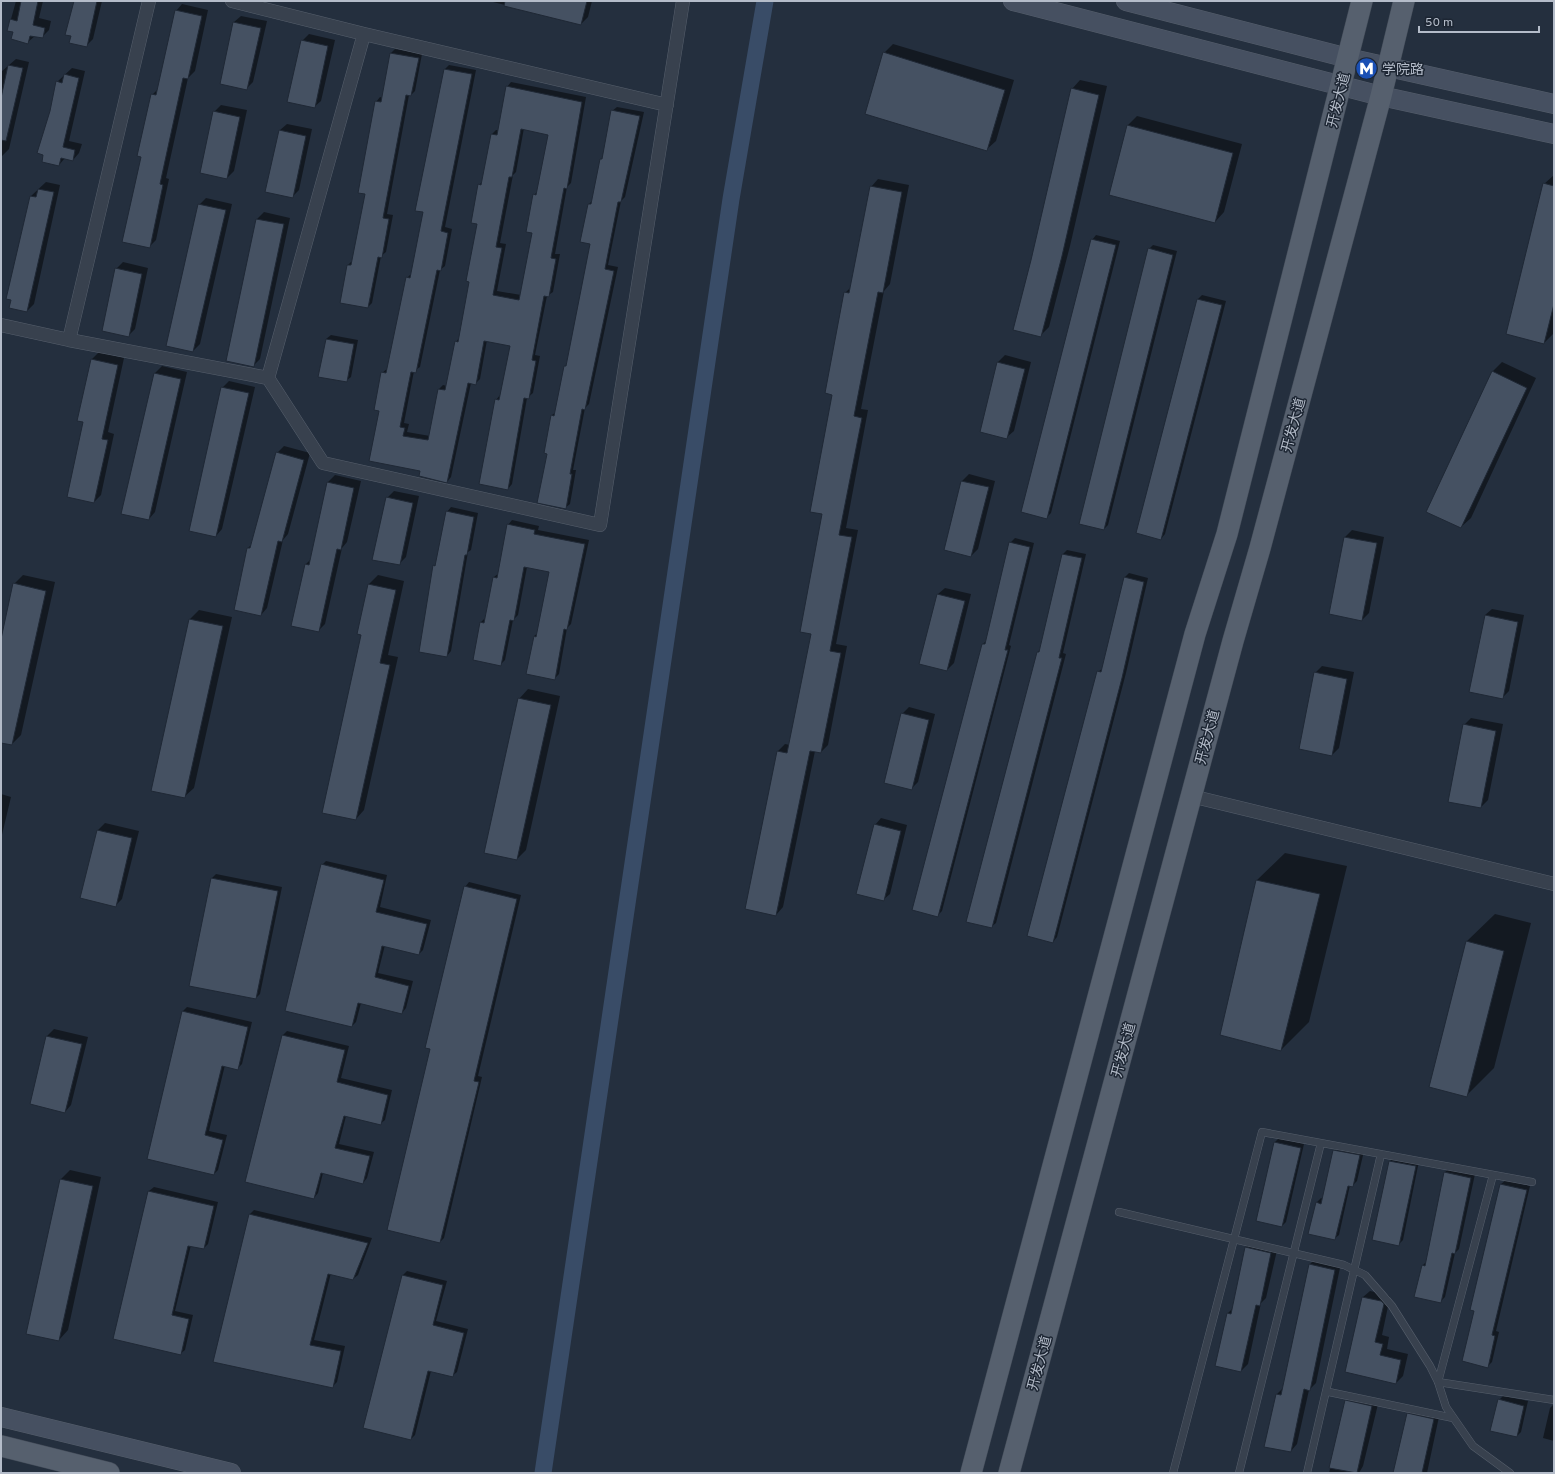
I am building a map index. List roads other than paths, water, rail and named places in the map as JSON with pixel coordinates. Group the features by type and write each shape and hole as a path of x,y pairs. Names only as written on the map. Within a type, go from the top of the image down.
{"main road":[{"path":"1013,1 1381,96 1554,134"},
{"path":"1126,1 1348,58 1554,104"},
{"name":"开发大道","path":"971,1473 1195,634 1227,534 1342,86 1362,1"},
{"name":"开发大道","path":"1009,1473 1233,641 1262,541 1381,96 1404,1"},
{"path":"1,1417 231,1473"},
{"path":"1,1446 109,1473"}],"street":[{"path":"69,340 149,1"},
{"path":"232,1 667,106"},
{"path":"1,325 69,340 268,378 323,463 600,525 683,1"},
{"path":"268,378 364,34"},
{"path":"1191,796 1554,884"}],"lane":[{"path":"1172,1473 1235,1240 1262,1132 1532,1182"},
{"path":"1239,1473 1292,1253 1321,1143"},
{"path":"1307,1473 1381,1154"},
{"path":"1438,1382 1493,1175"},
{"path":"1119,1212 1344,1265 1365,1275 1392,1306 1438,1382 1446,1407 1473,1446 1510,1473"},
{"path":"1438,1382 1554,1400"},
{"path":"1330,1392 1453,1418"}],"waterway":[{"path":"543,1473 731,199 765,1"}],"place":[{"name":"学院路","path":"1367,69"}]}
